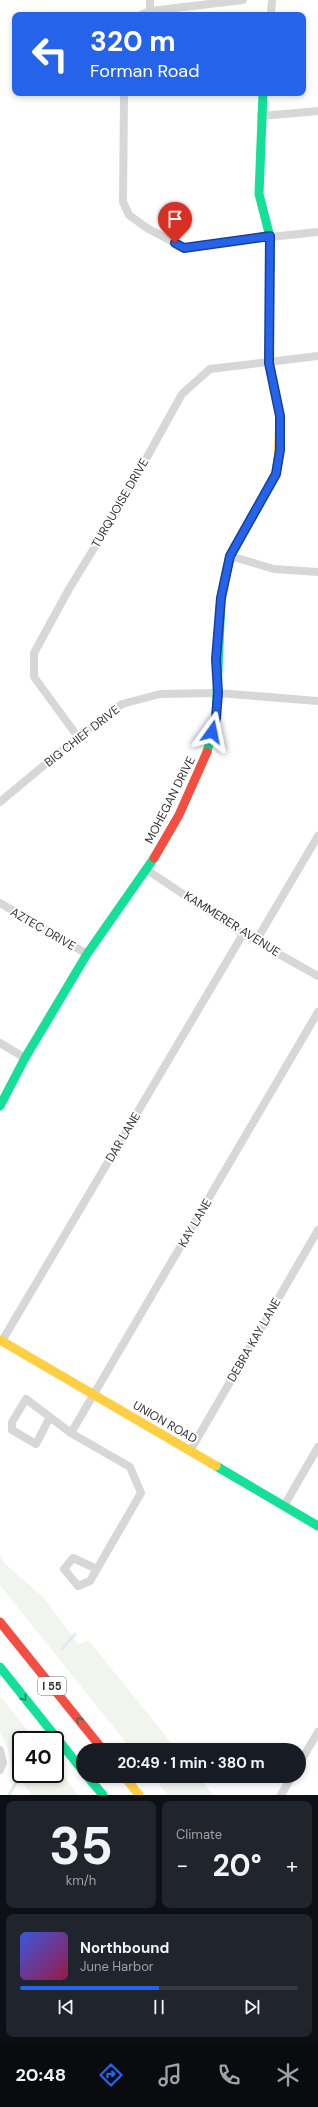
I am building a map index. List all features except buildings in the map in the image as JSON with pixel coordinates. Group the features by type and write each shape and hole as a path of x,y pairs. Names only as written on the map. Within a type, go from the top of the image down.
{"main road":[{"name":"MOHEGAN DRIVE","path":"0,1106 25,1058 87,954 147,870 179,815 205,759 216,718 218,693 216,659 221,598 230,556 276,474 280,450 280,416 269,363 270,236 259,194 263,96"},
{"name":"UNION ROAD","path":"1,1340 318,1526"},
{"name":"I 55","path":"0,1622 97,1743"},
{"name":"I 55","path":"0,1667 76,1762"},
{"path":"93,1783 102,1795"},
{"path":"130,1783 139,1795"}],"street":[{"path":"150,0 150,12 242,0"},
{"path":"271,12 272,0"},
{"path":"124,96 123,202 129,215 147,228 184,248 270,236 318,232"},
{"path":"261,116 318,111"},
{"name":"TURQUOISE DRIVE","path":"78,737 34,677 34,653 69,589 121,504 182,394 210,369 318,356"},
{"path":"230,556 274,569 318,572"},
{"name":"BIG CHIEF DRIVE","path":"0,802 78,737 122,704 160,694 218,693 318,701"},
{"path":"256,941 318,836"},
{"name":"KAMMERER AVENUE","path":"147,870 243,934 318,976"},
{"name":"AZTEC DRIVE","path":"0,903 87,954"},
{"name":"DAR LANE","path":"1,1340 243,934"},
{"name":"KAY LANE","path":"71,1433 318,1012"},
{"path":"0,1043 25,1058"},
{"name":"DEBRA KAY LANE","path":"190,1451 318,1230"},
{"path":"50,1417 36,1444 12,1430 12,1422 26,1399 50,1417 71,1433 130,1467 141,1493 97,1569"},
{"path":"284,1506 318,1447"},
{"path":"306,1752 318,1732"},
{"path":"0,1750 3,1763 0,1770"},
{"path":"281,1795 288,1783"}],"shaded area":[{"path":"0,1555 5,1564 43,1597 78,1644 89,1641 171,1743 126,1743 0,1585"},
{"path":"0,1696 28,1731 12,1731 12,1769 9,1752 0,1732"},
{"path":"64,1777 78,1795 32,1795 23,1783 64,1783"},
{"path":"159,1783 204,1783 213,1795 168,1795"}],"waterway":[{"path":"62,1649 75,1634"},
{"path":"9,1795 16,1783"}],"traffic: fast":[{"path":"263,96 259,194 270,237 270,269"},
{"path":"207,752 216,718 221,598 230,556 276,474 278,460"},
{"path":"0,1106 25,1058 87,954 154,858"},
{"path":"216,1466 318,1526"},
{"path":"0,1667 76,1762"},
{"path":"93,1783 103,1795"}],"traffic: slow":[{"path":"270,269 269,363 280,416 278,460"},
{"path":"0,1340 216,1466"},
{"path":"130,1783 139,1795"}],"traffic: jam":[{"path":"154,858 179,815 207,752"},
{"path":"0,1622 97,1743"}],"route":[{"path":"175,243 184,248 270,236 269,363 280,416 280,450 276,474 230,556 221,598 216,659 218,693 216,718 212,732"}]}
